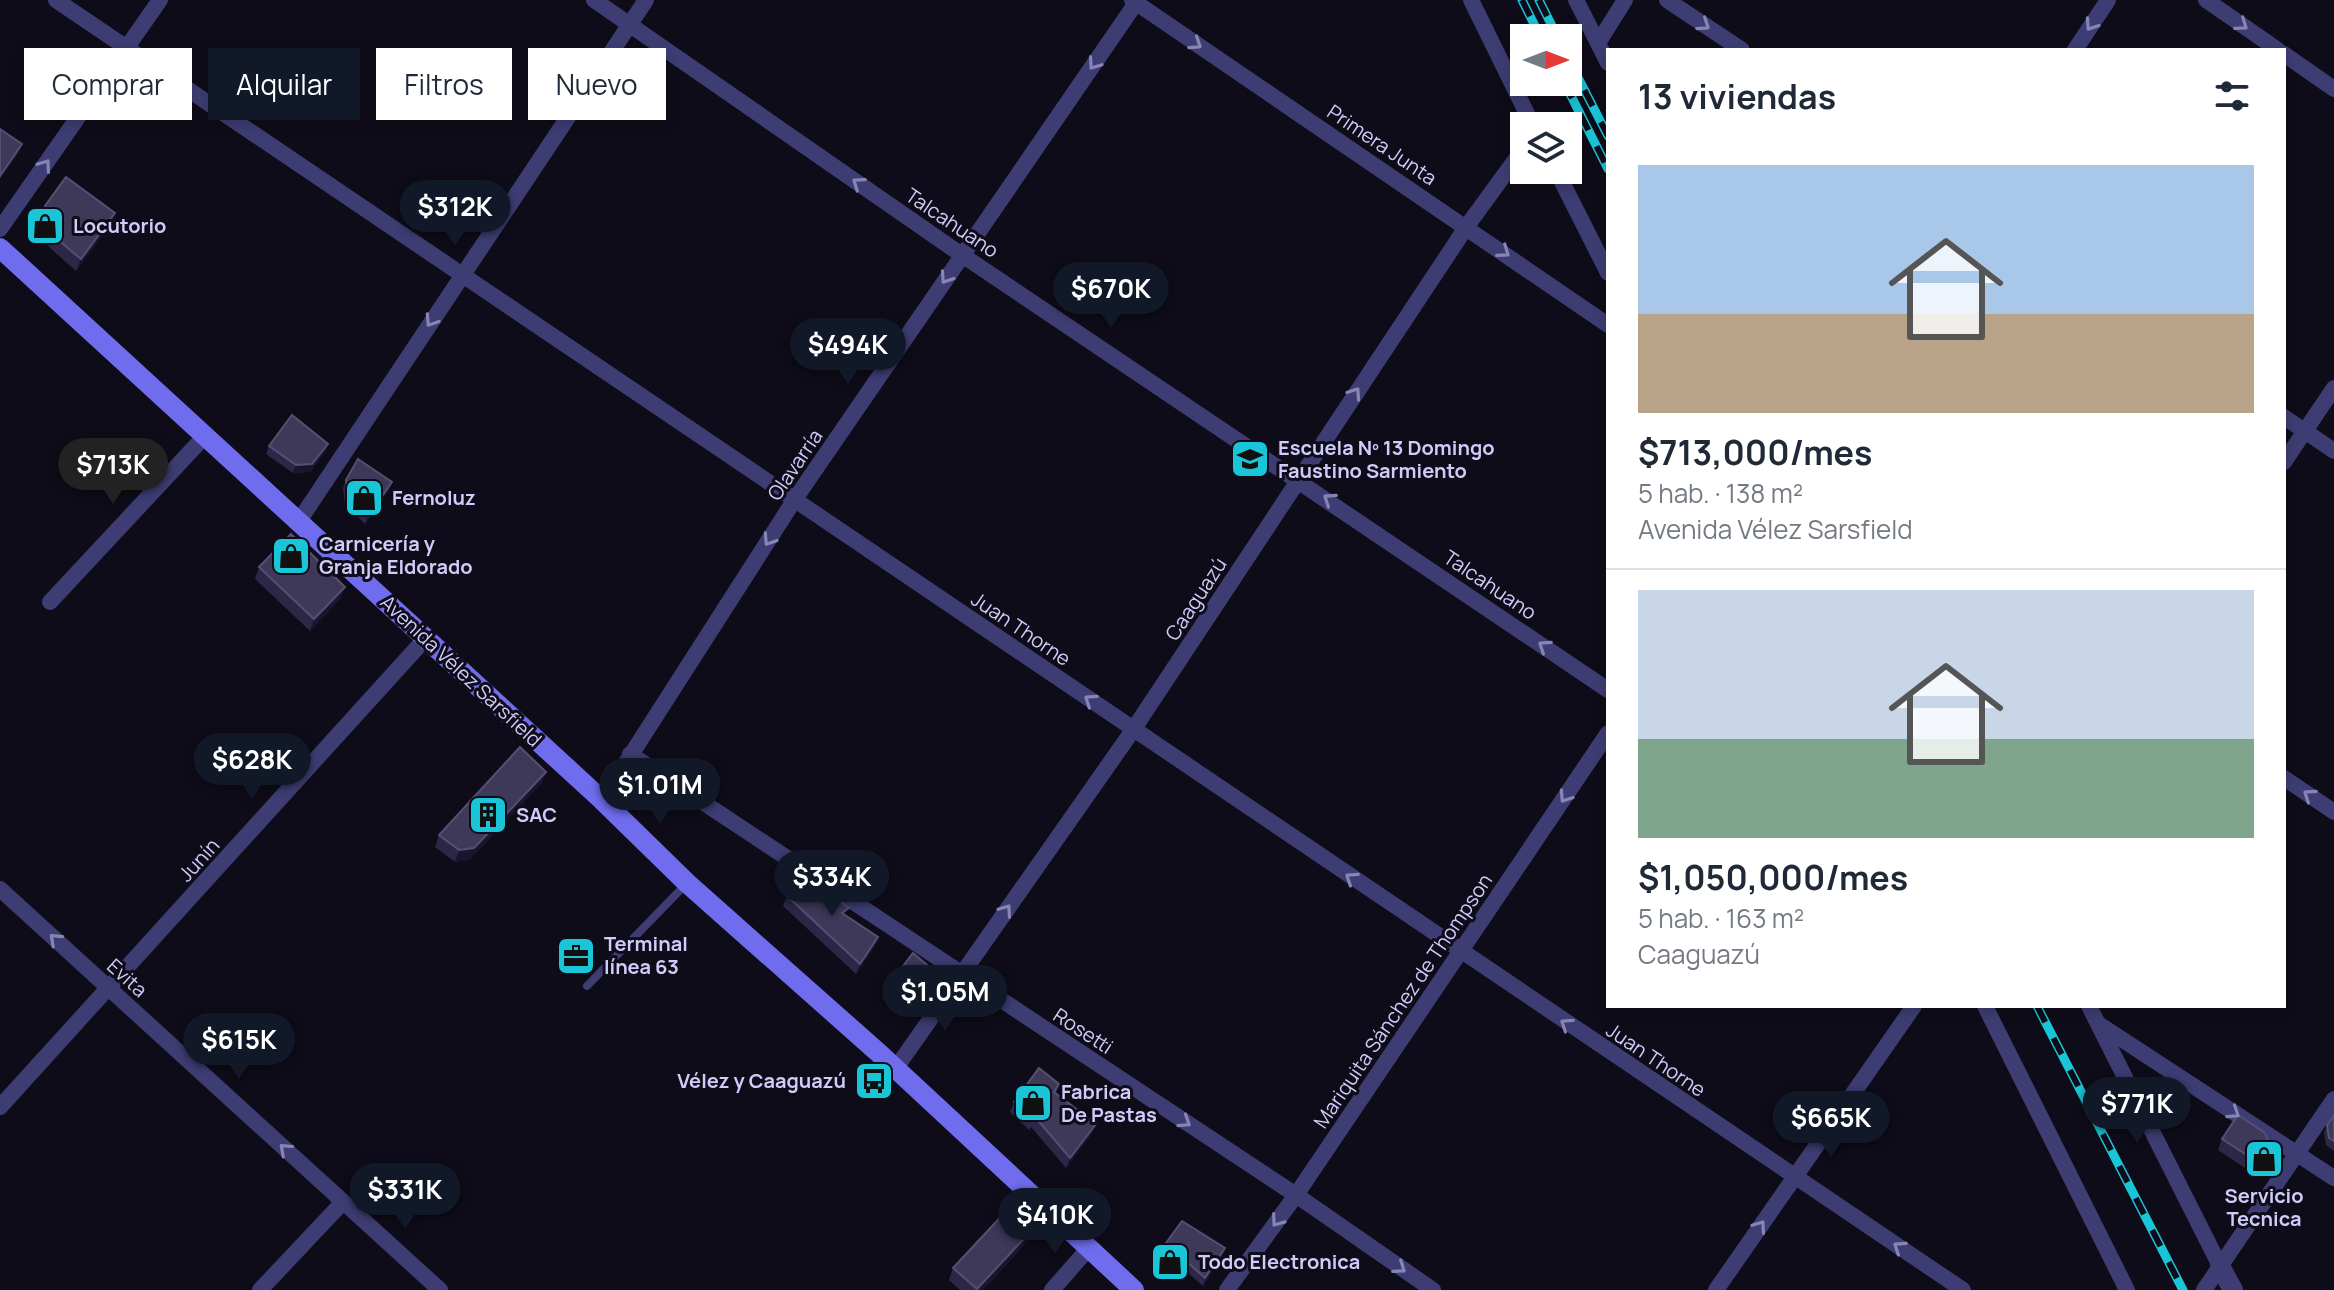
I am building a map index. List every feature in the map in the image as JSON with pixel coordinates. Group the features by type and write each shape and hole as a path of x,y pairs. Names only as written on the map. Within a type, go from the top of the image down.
{"main road":[{"name":"Avenida Vélez Sarsfield","path":"0,248 602,800 687,883 896,1068 1134,1290"}],"street":[{"name":"Juan Thorne","path":"56,0 125,48"},
{"path":"127,48 160,0"},
{"name":"Talcahuano","path":"594,0 962,255 1298,478 1606,689"},
{"path":"299,521 646,0"},
{"path":"1471,0 1526,112"},
{"path":"1576,0 1606,59"},
{"path":"1598,43 1625,0"},
{"path":"1667,0 1739,48"},
{"path":"2076,48 2108,0"},
{"path":"2206,0 2275,48"},
{"name":"Primera Junta","path":"1135,1 1606,324"},
{"name":"Olavarría","path":"602,800 795,499 1135,1"},
{"path":"2286,55 2334,89"},
{"name":"Juan Thorne","path":"192,94 1963,1290"},
{"path":"0,229 76,120"},
{"name":"Caaguazú","path":"896,1068 1133,730 1298,478 1510,167"},
{"path":"1563,184 1606,269"},
{"path":"2286,459 2334,388"},
{"path":"2286,418 2334,451"},
{"path":"50,602 204,437"},
{"name":"Junín","path":"0,1107 425,639"},
{"name":"Mariquita Sánchez de Thompson","path":"1227,1290 1296,1195 1606,736"},
{"name":"Rosetti","path":"630,754 1296,1195 1433,1290"},
{"path":"2286,779 2334,812"},
{"name":"Evita","path":"0,889 440,1290"},
{"path":"1716,1290 1913,1008"},
{"path":"1986,1008 2127,1290"},
{"path":"2090,1008 2233,1290"},
{"path":"2098,1025 2334,1178"},
{"path":"2204,1290 2334,1099"},
{"path":"260,1290 343,1202"},
{"path":"1052,1290 1088,1249"}],"lane":[{"path":"587,986 687,883"}],"building":[{"path":"0,129 22,144 0,176"},
{"path":"66,177 115,213 81,259 52,235 45,206"},
{"path":"292,415 328,444 312,464 296,465 269,446"},
{"name":"Fernoluz","path":"358,459 392,482 368,516 348,497 346,480"},
{"path":"291,534 345,587 314,619 259,567"},
{"name":"SAC","path":"520,747 546,772 474,848 459,850 439,835"},
{"path":"802,875 849,908 842,913 878,937 860,964 787,896"},
{"path":"913,953 932,969 904,1009 885,990"},
{"path":"1039,1068 1059,1084 1054,1092 1096,1124 1070,1158 1035,1117 1033,1120 1014,1102"},
{"path":"2238,1115 2265,1133 2269,1145 2258,1162 2222,1139"},
{"path":"2334,1115 2334,1141 2329,1138 2327,1125"},
{"path":"1010,1207 1033,1229 977,1289 953,1268"},
{"path":"1182,1221 1225,1248 1205,1278 1166,1243"}],"railway":[{"path":"1522,0 1534,24"},
{"path":"1539,0 1551,24"},
{"path":"1582,85 1606,132"},
{"path":"1571,96 1606,165"},
{"path":"2038,1008 2183,1290"}],"place":[{"name":"Locutorio","path":"45,226"},
{"name":"Escuela Nº 13 Domingo Faustino Sarmiento","path":"1250,459"},
{"name":"Fernoluz","path":"364,498"},
{"name":"Carnicería y Granja Eldorado","path":"291,556"},
{"name":"SAC","path":"488,815"},
{"name":"Terminal línea 63","path":"576,956"},
{"name":"Vélez y Caaguazú","path":"874,1081"},
{"name":"Fabrica De Pastas","path":"1033,1103"},
{"name":"Servicio Tecnica","path":"2264,1159"},
{"name":"Todo Electronica","path":"1170,1262"}]}
